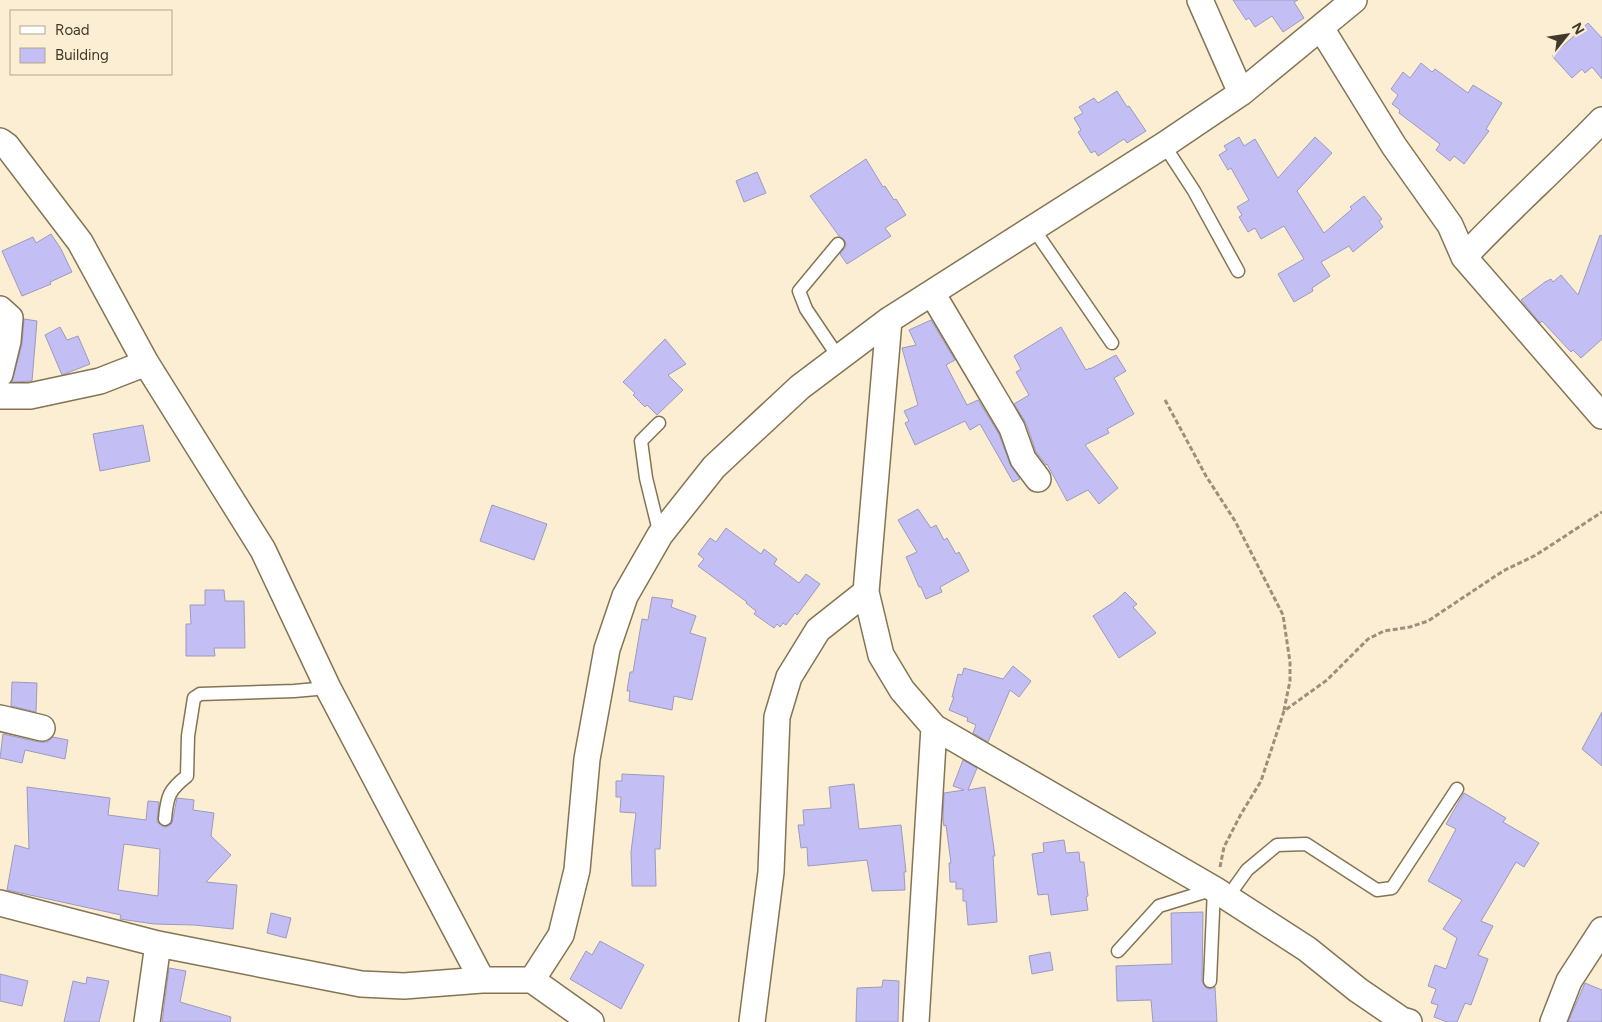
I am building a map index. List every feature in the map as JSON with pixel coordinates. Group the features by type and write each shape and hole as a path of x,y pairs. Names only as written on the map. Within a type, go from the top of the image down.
{"street":[{"path":"1200,0 1241,93"},
{"path":"532,980 561,935 577,870 587,759 607,649 624,596 660,535 714,468 800,387 889,320 1241,93 1354,0"},
{"path":"1321,28 1394,146 1450,225 1464,257 1602,416"},
{"path":"1464,257 1499,220 1602,120"},
{"path":"0,141 7,146 80,242 146,363 263,550 328,688 482,980"},
{"path":"932,293 1012,428 1023,459 1038,480"},
{"path":"0,309 10,318 8,341 0,374"},
{"path":"889,320 866,592 881,655 902,690 934,727 1221,893 1307,949 1358,990 1402,1020 1409,1022"},
{"path":"0,396 30,396 100,381 146,363"},
{"path":"752,1022 771,872 777,718 788,677 818,630 866,592"},
{"path":"0,718 42,728"},
{"path":"916,1022 934,727"},
{"path":"0,903 158,944 361,984 404,986 482,980 532,980 591,1022"},
{"path":"1554,1022 1569,981 1602,930"},
{"path":"147,1022 158,944"}],"lane":[{"path":"1164,144 1194,190 1238,271"},
{"path":"1033,228 1112,343"},
{"path":"838,244 799,291 806,309 838,358"},
{"path":"659,423 641,441 646,478 660,535"},
{"path":"165,819 167,799 174,786 187,776 188,736 194,698 200,694 328,688"},
{"path":"1118,951 1159,906 1221,893 1277,845 1306,844 1377,890 1392,888 1457,789"},
{"path":"1210,981 1221,893"}],"path":[{"path":"1165,400 1206,476 1235,521 1283,615 1290,662 1290,681 1284,711 1261,781 1224,847 1221,893"},
{"path":"1284,711 1327,680 1368,639 1384,631 1410,627 1428,621 1504,571 1536,555 1602,512"}],"building":[{"path":"1233,0 1298,0 1294,2 1304,18 1283,32 1272,16 1255,27 1249,18 1246,20"},
{"path":"1588,23 1602,38 1602,79 1592,67 1585,73 1582,69 1572,78 1552,56"},
{"path":"1421,63 1432,72 1435,69 1468,93 1473,85 1502,103 1486,129 1489,131 1464,164 1454,156 1450,161 1436,150 1440,144 1399,113 1400,110 1392,104 1398,95 1391,89 1403,72 1410,78"},
{"path":"1117,91 1146,131 1127,143 1124,139 1098,156 1095,151 1091,153 1078,132 1081,130 1074,118 1083,113 1079,107 1094,98 1098,103"},
{"path":"1239,137 1244,146 1255,139 1278,178 1315,137 1332,153 1297,191 1324,233 1364,196 1382,219 1379,221 1383,227 1353,252 1349,246 1321,262 1330,276 1312,288 1313,291 1294,302 1278,274 1304,259 1284,226 1261,239 1255,228 1248,232 1239,217 1242,215 1237,207 1249,200 1231,168 1228,170 1219,155 1227,150 1224,146"},
{"path":"866,159 883,187 885,186 894,200 896,199 906,215 885,228 891,236 847,264 840,254 846,246 845,241 839,236 810,196"},
{"path":"757,172 766,193 744,202 736,181"},
{"path":"51,234 72,272 50,282 51,284 22,296 2,251 33,237 36,243"},
{"path":"1600,235 1602,236 1602,339 1581,358 1573,350 1571,352 1542,321 1540,323 1521,300 1545,282 1551,279 1553,282 1561,275 1578,295"},
{"path":"24,319 37,321 32,381 12,382 22,344"},
{"path":"931,320 955,360 946,365 967,405 978,400 999,434 1010,464 1020,479 1013,482 980,424 970,430 965,421 915,445 905,423 909,421 904,411 918,405 902,348 916,345 909,330"},
{"path":"60,327 67,340 78,336 90,364 62,375 45,335"},
{"path":"1061,327 1086,370 1116,355 1126,371 1114,378 1134,414 1107,429 1109,433 1085,445 1118,488 1099,504 1088,490 1067,501 1047,464 1036,452 1026,423 1014,404 1029,395 1016,372 1021,369 1014,356"},
{"path":"665,339 686,364 668,375 683,390 657,415 647,405 645,407 633,395 635,393 623,382"},
{"path":"143,425 150,461 100,471 93,434"},
{"path":"492,505 547,524 534,560 480,541"},
{"path":"918,509 931,528 936,525 944,540 947,538 956,554 959,552 969,571 940,587 942,592 926,599 906,557 917,552 898,520"},
{"path":"726,528 761,554 764,549 777,559 774,564 799,583 806,574 820,584 797,615 795,613 786,625 783,623 780,627 777,624 774,628 754,614 756,611 747,602 698,566 704,559 698,554 710,538 716,542"},
{"path":"205,590 224,590 225,601 244,601 245,648 214,648 215,656 186,656 186,624 191,624 190,605 205,605"},
{"path":"1125,592 1137,604 1133,607 1156,633 1119,658 1093,616"},
{"path":"652,597 673,600 671,607 696,616 690,633 706,638 692,700 674,696 672,710 629,701 630,691 627,691 630,672 633,672 642,619 648,620"},
{"path":"1013,666 1031,681 1019,697 1010,690 988,742 973,733 976,725 967,721 968,718 949,710 954,697 952,697 958,674 962,675 964,668 1003,679"},
{"path":"12,682 37,683 36,712 11,706"},
{"path":"1602,712 1602,766 1582,749"},
{"path":"3,734 39,742 47,742 53,737 68,740 65,759 25,750 22,763 0,758"},
{"path":"963,760 977,768 968,790 985,787 995,856 993,856 997,922 968,925 966,901 963,901 963,889 956,889 956,882 950,882 949,863 951,863 946,825 944,826 943,820 944,793 964,790 953,786"},
{"path":"622,774 664,776 660,849 655,849 656,886 632,886 631,852 636,813 620,812 621,797 616,797 616,781 622,781"},
{"path":"854,784 859,829 901,825 906,872 904,872 905,890 872,891 867,860 808,866 807,847 801,848 798,825 804,825 803,810 831,808 829,787"},
{"path":"27,787 110,798 108,815 146,820 148,801 159,802 157,822 164,827 172,823 177,798 194,800 193,810 214,813 211,836 231,855 206,882 237,885 233,929 194,925 154,924 120,919 121,915 7,890 15,845 29,849","holes":["124,844 160,849 158,896 118,890"]},
{"path":"1464,793 1506,818 1503,822 1539,843 1524,867 1516,862 1481,921 1493,926 1478,955 1488,959 1471,1005 1465,1003 1457,1022 1447,1022 1434,1017 1438,1005 1431,1003 1436,989 1428,986 1435,965 1446,969 1457,938 1443,929 1462,900 1428,881 1456,829 1446,824"},
{"path":"1064,840 1066,853 1079,852 1080,862 1084,862 1088,910 1051,915 1048,894 1038,895 1032,854 1044,852 1043,843"},
{"path":"1203,912 1202,981 1206,988 1215,987 1217,1022 1153,1022 1151,1000 1117,1001 1116,966 1172,964 1171,913"},
{"path":"271,913 291,918 286,938 267,933"},
{"path":"600,941 644,965 621,1009 570,979 586,951 592,955"},
{"path":"1050,952 1053,970 1032,974 1029,956"},
{"path":"169,968 186,971 180,1002 231,1017 230,1022 162,1022"},
{"path":"0,974 28,981 22,1006 0,1001"},
{"path":"87,977 109,981 99,1022 64,1022 73,981 86,984"},
{"path":"883,980 899,981 898,1022 856,1022 857,988 882,987"},
{"path":"1585,983 1602,990 1602,1022 1568,1022"}]}
